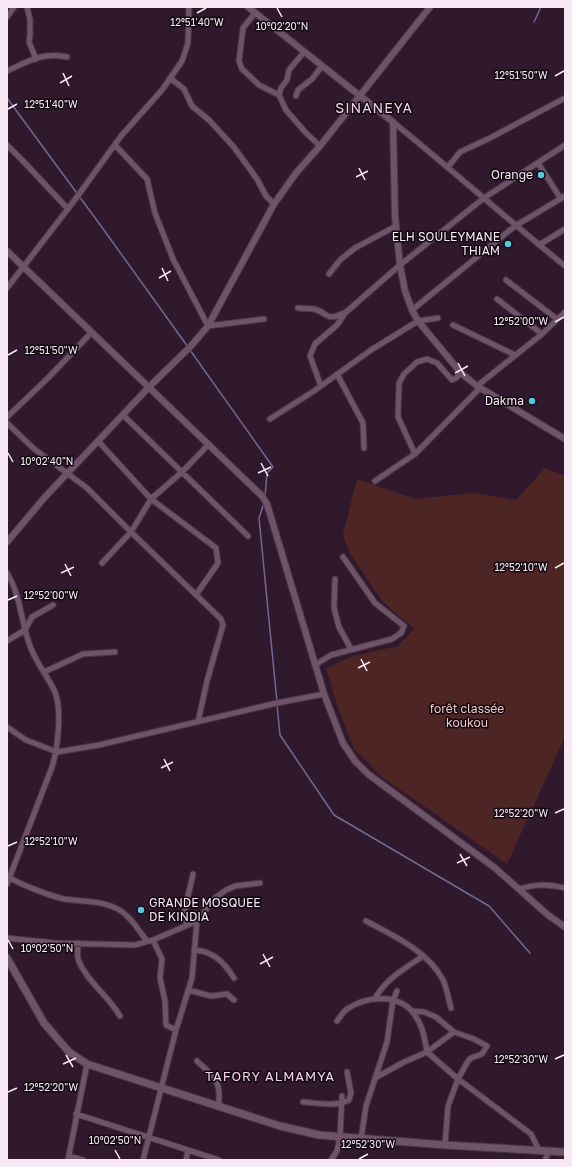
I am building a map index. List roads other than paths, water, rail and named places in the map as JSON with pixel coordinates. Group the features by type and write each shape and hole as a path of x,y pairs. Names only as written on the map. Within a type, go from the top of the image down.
{"main road":[{"path":"7,958 44,1023 69,1052 87,1064 280,1126 319,1135 445,1146 565,1152"}],"street":[{"path":"7,16 14,7"},
{"path":"27,7 30,19 30,36 28,42 36,59"},
{"path":"7,288 79,196 115,145 162,90 182,61 188,43 188,7"},
{"path":"248,7 393,122 565,266"},
{"path":"7,542 45,497 149,387 189,348 208,326 274,204 296,173 320,146 430,7"},
{"path":"255,13 243,28 239,61 242,69 259,85 279,95 286,110 306,133 320,146"},
{"path":"279,95 289,70 304,52"},
{"path":"7,71 48,55 67,57"},
{"path":"296,96 298,90 312,79 322,66"},
{"path":"170,78 184,89 192,106 209,120 233,146 257,179 266,196 274,204"},
{"path":"448,167 460,152 490,138 565,98"},
{"path":"393,122 396,226 400,265 405,291 412,310 418,321 461,373 478,387 565,439"},
{"path":"7,145 68,209"},
{"path":"115,145 147,179 154,213 173,258 208,326"},
{"path":"298,308 315,310 328,317 337,317 345,313 400,265 484,198 565,145"},
{"path":"412,310 516,226 563,198 538,163"},
{"path":"329,274 340,260 354,248 396,226"},
{"path":"539,245 565,229"},
{"path":"7,251 262,496 267,504 324,694 343,743 355,761 368,774 495,868 548,915 565,927"},
{"path":"506,280 557,319"},
{"path":"497,299 542,334"},
{"path":"375,481 415,454 478,387 542,334 565,312"},
{"path":"321,386 310,356 315,344 337,325 345,313"},
{"path":"270,419 321,386 371,350 418,321 438,318"},
{"path":"208,326 264,319"},
{"path":"453,325 515,355"},
{"path":"7,416 48,378 92,332"},
{"path":"415,454 398,417 399,383 404,374 417,362 427,359 437,363 452,380 461,373"},
{"path":"337,374 363,423 364,448"},
{"path":"123,415 248,536"},
{"path":"7,423 33,448 87,488 221,619 223,625 207,681 198,722"},
{"path":"98,441 151,499 216,548 218,563 196,595"},
{"path":"102,563 131,532 151,499 182,472 209,444"},
{"path":"315,665 331,655 392,639 401,633 404,626 375,603 343,557"},
{"path":"7,573 15,589 31,649 55,692 59,707 56,752 52,767 7,884"},
{"path":"335,579 334,608 340,627 351,649"},
{"path":"7,641 25,630 32,616 53,606"},
{"path":"44,672 83,654 115,652"},
{"path":"7,727 26,740 56,752 99,745 277,703 324,694"},
{"path":"187,925 184,914 192,874"},
{"path":"9,877 24,885 63,898 104,904 121,910 130,918 147,941"},
{"path":"7,938 55,943 134,945 153,940 197,921 215,898 226,890 235,886 260,883"},
{"path":"519,889 531,885 548,884 565,888"},
{"path":"143,1160 176,1030 192,978 197,921"},
{"path":"366,921 405,942 423,956 443,979 451,1008"},
{"path":"153,940 162,959 160,978 165,1001 166,1025 176,1030"},
{"path":"78,943 77,958 83,970 92,982 114,1005 120,1016"},
{"path":"194,950 207,952 225,965 234,978"},
{"path":"374,998 382,986 392,977 423,956"},
{"path":"188,990 210,996 227,994 234,1000"},
{"path":"361,1139 366,1106 387,1042 393,1000 397,992"},
{"path":"337,1021 348,1009 361,1002 374,998 393,1000 407,1006 416,1016 424,1032 428,1052 458,1079 531,1134 539,1150"},
{"path":"412,1011 424,1012 436,1017 454,1032 474,1039 487,1046 482,1054 471,1058 468,1061 458,1079 448,1106 445,1146"},
{"path":"375,1078 404,1062 428,1052 454,1032"},
{"path":"197,1061 216,1080 220,1096 218,1106"},
{"path":"83,1160 68,1158 87,1064"},
{"path":"303,1102 342,1104 349,1100 351,1093 347,1072"},
{"path":"331,1160 337,1151 340,1137 342,1096"},
{"path":"76,1114 219,1160"},
{"path":"186,1160 188,1150"},
{"path":"545,1160 549,1151"}],"waterway":[{"path":"534,22 541,7"},
{"path":"7,98 188,347"},
{"path":"190,350 273,467 267,473 265,497"},
{"path":"264,503 259,518 277,702"},
{"path":"277,705 280,735 334,815 489,906 530,953"}],"place":[{"name":"Orange","path":"541,175"},
{"name":"ELH SOULEYMANE THIAM","path":"508,244"},
{"name":"Dakma","path":"532,401"},
{"name":"GRANDE MOSQUEE DE KINDIA","path":"141,910"}],"district":[{"name":"SINANEYA","path":"374,108"},
{"name":"TAFORY ALMAMYA","path":"270,1076"}],"park label":[{"name":"forêt classée koukou","path":"467,716"}]}
